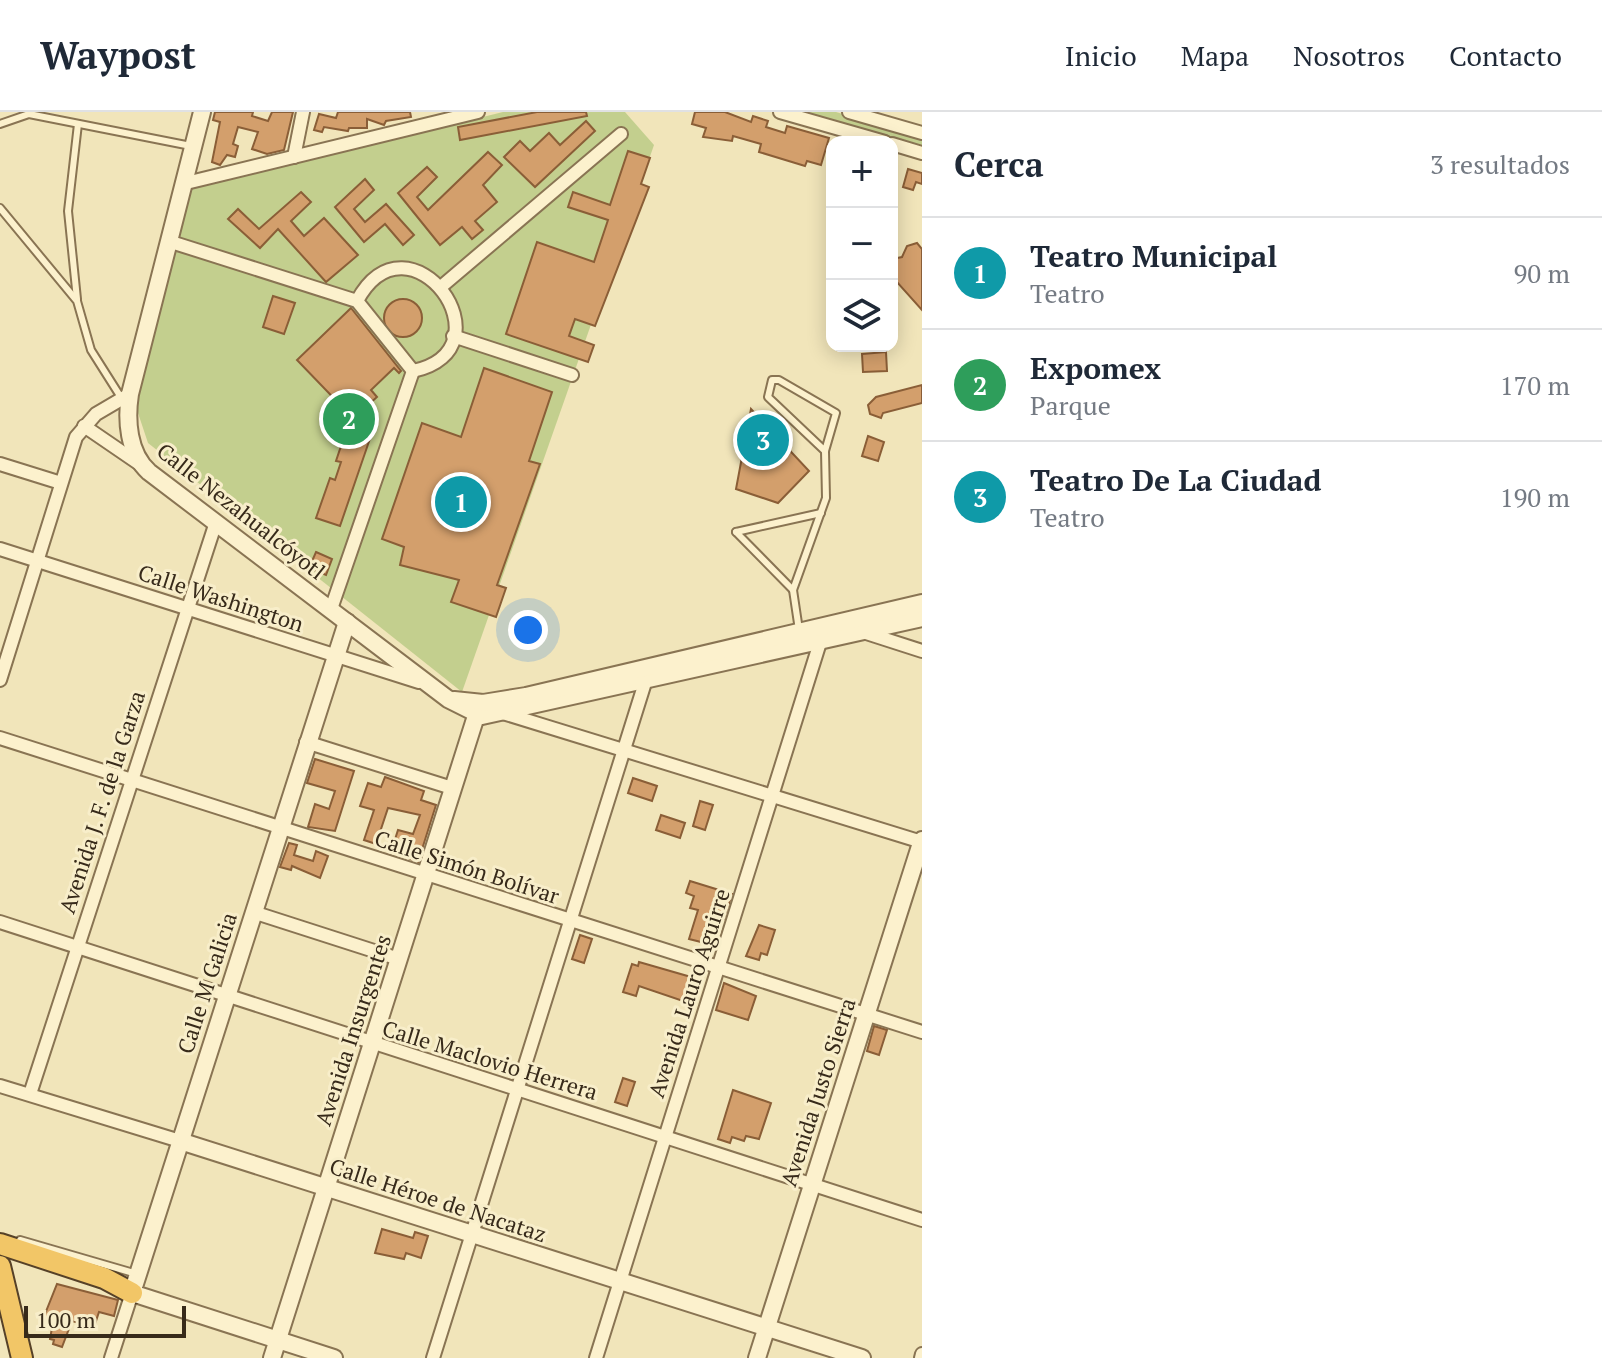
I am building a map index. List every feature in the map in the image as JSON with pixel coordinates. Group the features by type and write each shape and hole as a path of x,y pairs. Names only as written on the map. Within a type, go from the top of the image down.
{"highway":[{"path":"10,1242 103,1282"},
{"path":"0,1255 103,1282 134,1284"},
{"path":"0,1266 22,1358"}],"street":[{"name":"Calle Nezahualcóyotl","path":"202,112 126,396 130,436 141,465 448,699 476,716"},
{"path":"294,157 303,112"},
{"path":"182,184 478,112"},
{"path":"780,112 863,136"},
{"path":"849,112 922,133"},
{"path":"896,136 902,128"},
{"path":"442,286 621,134"},
{"path":"898,146 922,153"},
{"path":"168,241 357,301 413,371"},
{"path":"331,609 413,371 442,356 453,336 455,312 442,286 419,272 392,272 375,280 357,301"},
{"path":"453,336 572,375"},
{"path":"0,680 76,437 84,426 126,396"},
{"path":"84,426 141,465"},
{"path":"0,464 61,483"},
{"name":"Avenida J. F. de la Garza","path":"30,1094 216,522"},
{"name":"Calle Washington","path":"0,549 430,685"},
{"path":"476,716 502,707 800,638 922,603"},
{"path":"828,629 862,631 922,618"},
{"name":"Calle M Galicia","path":"111,1358 306,742 347,622"},
{"path":"828,629 862,631 922,651"},
{"name":"Avenida Lauro Aguirre","path":"596,1358 664,1136 828,629"},
{"path":"433,1358 648,673"},
{"path":"448,699 502,707 922,842"},
{"name":"Avenida Insurgentes","path":"272,1358 476,716"},
{"name":"Calle Simón Bolívar","path":"0,738 922,1032"},
{"path":"306,742 452,788"},
{"name":"Avenida Justo Sierra","path":"757,1358 922,842"},
{"path":"253,912 399,959"},
{"name":"Calle Maclovio Herrera","path":"0,922 922,1220"},
{"name":"Calle Héroe de Nacataz","path":"0,1086 862,1358"},
{"path":"134,1284 277,1340 334,1358"}],"lane":[{"path":"0,124 29,114 192,146"},
{"path":"78,124 68,211 77,301 91,350 126,396"},
{"path":"0,208 77,301"},
{"path":"800,638 793,590 827,489 825,451 836,413 779,380 772,380 768,397 825,451"},
{"path":"793,590 736,532 821,513"},
{"path":"10,1242 134,1284"}],"green space":[{"path":"503,112 625,112 654,145 462,692 148,443 132,395 180,192"},
{"path":"797,112 836,112 922,138 922,149 898,142 898,136 878,136"}],"building":[{"path":"215,112 253,112 252,116 268,121 272,112 293,112 284,150 267,154 252,149 258,132 238,127 233,144 238,146 235,157 227,155 220,165 212,162 220,122 213,120"},
{"path":"338,112 410,112 411,117 386,121 384,125 367,119 367,128 349,128 348,131 324,127 322,132 314,130 319,114 336,118"},
{"path":"537,112 586,112 587,116 460,140 458,127"},
{"path":"695,112 725,112 751,122 753,116 768,121 766,127 785,133 787,126 826,137 826,148 821,165 807,161 805,166 759,152 761,144 733,136 732,141 703,137 706,128 692,124"},
{"path":"586,121 595,131 535,187 504,157 520,141 530,151 549,133 560,145"},
{"path":"628,151 650,158 641,184 649,187 595,326 575,319 569,336 594,345 588,362 506,334 537,242 594,262 608,220 568,207 573,192 610,205"},
{"path":"488,152 502,165 483,185 497,202 475,221 483,230 472,239 462,227 440,245 398,193 427,167 437,177 417,197 428,210"},
{"path":"908,169 922,173 922,184 916,182 913,190 903,187"},
{"path":"365,179 374,190 354,209 365,222 386,204 414,235 403,245 385,224 364,242 335,207"},
{"path":"301,192 311,202 291,221 304,236 324,218 358,255 326,282 278,229 260,248 228,219 238,209 259,229"},
{"path":"917,243 922,249 922,310 898,283 898,258 902,257 907,246"},
{"path":"273,296 295,303 284,334 263,327"},
{"path":"403,299 416,305 422,318 416,331 403,337 390,331 384,318 390,305"},
{"path":"351,308 401,371 399,373 394,368 371,390 377,397 357,415 376,421 340,526 316,518 330,478 335,480 341,462 336,461 351,416 297,360"},
{"path":"886,352 887,371 863,372 862,354"},
{"path":"484,368 552,392 529,461 540,464 497,585 506,588 496,617 451,602 459,580 400,565 404,547 382,539 422,423 461,437"},
{"path":"922,385 922,403 883,413 881,418 870,414 868,405 876,397"},
{"path":"751,409 809,471 778,503 736,489"},
{"path":"868,436 884,442 878,461 862,456"},
{"path":"316,552 332,559 326,575 309,568"},
{"path":"315,759 354,771 335,831 308,827 315,804 329,809 335,791 307,783"},
{"path":"385,777 424,791 421,800 436,805 418,862 391,852 398,830 413,834 420,815 388,808 376,844 364,840 374,810 360,806 368,783 381,787"},
{"path":"633,778 657,786 652,801 628,793"},
{"path":"700,801 713,805 705,830 693,826"},
{"path":"661,815 685,823 680,838 656,830"},
{"path":"289,843 297,845 294,855 313,861 316,851 328,856 320,878 292,866 291,870 280,867"},
{"path":"690,881 732,894 724,919 710,914 701,942 689,939 698,910 690,908 694,896 686,893"},
{"path":"759,925 775,930 767,955 761,953 759,960 746,956"},
{"path":"580,935 592,939 584,963 572,959"},
{"path":"639,962 691,977 683,1001 639,986 636,996 623,992 632,964 638,966"},
{"path":"724,983 756,996 748,1020 716,1010"},
{"path":"874,1026 887,1030 879,1055 867,1051"},
{"path":"623,1078 635,1082 627,1106 615,1102"},
{"path":"733,1090 771,1103 759,1139 746,1136 744,1141 732,1137 730,1143 718,1139"},
{"path":"382,1229 413,1238 415,1232 428,1236 421,1258 406,1253 404,1259 375,1253"},
{"path":"57,1284 118,1300 114,1316 99,1312 94,1327 72,1321 62,1347 53,1344 54,1340 50,1339 53,1322 43,1319"}],"place":[{"name":"Expomex","path":"349,419"},
{"name":"Teatro De La Ciudad","path":"763,440"},
{"name":"Teatro Municipal","path":"461,502"}]}
